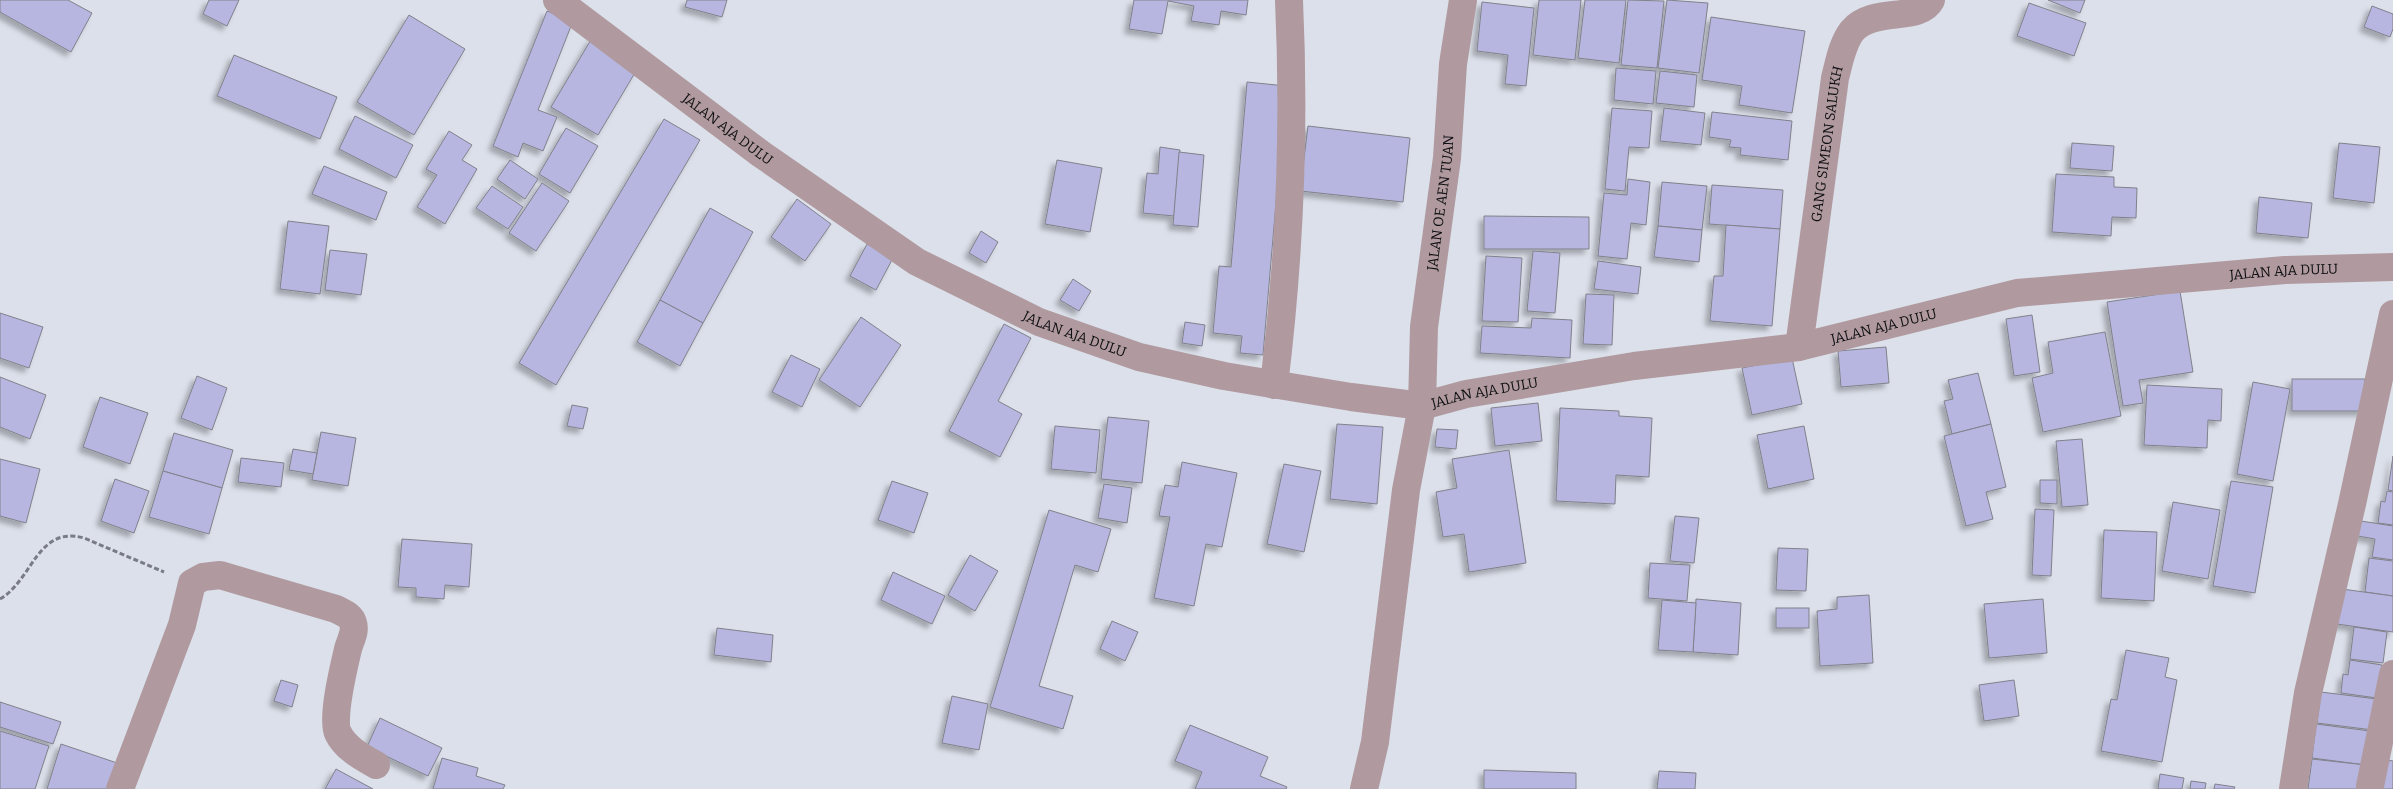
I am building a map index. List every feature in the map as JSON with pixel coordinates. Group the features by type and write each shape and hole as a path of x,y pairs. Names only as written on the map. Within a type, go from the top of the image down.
{"street":[{"name":"JALAN AJA DULU","path":"557,0 761,154 917,262 1039,322 1139,357 1224,376 1422,406 1466,394 1634,366 1799,346 2017,293 2285,270 2393,267"},
{"path":"1274,384 1286,289 1289,232 1293,92 1290,0"},
{"name":"JALAN OE AEN TUAN","path":"1364,789 1374,742 1406,490 1422,406 1424,327 1447,158 1453,64 1463,0"},
{"name":"GANG SIMEON SALUKH","path":"1799,346 1835,78 1846,40 1853,30 1869,19 1880,15 1915,12 1923,9 1931,0"},
{"path":"2293,789 2308,693 2352,504 2393,314"},
{"path":"120,789 182,626 192,583 203,577 220,574 336,609 350,617 354,624 336,716 337,732 347,746 376,765"},
{"path":"2370,786 2393,674"}],"path":[{"path":"0,599 16,587 45,546 54,539 68,536 84,538 192,583"}],"building":[{"path":"0,0 68,0 92,13 71,52 0,12"},
{"path":"209,0 239,0 227,26 203,14"},
{"path":"687,0 727,0 722,17 685,7"},
{"path":"1134,0 1248,0 1246,15 1221,11 1219,25 1191,21 1194,6 1168,1 1162,34 1129,29"},
{"path":"1539,0 1581,0 1575,60 1533,55"},
{"path":"1585,0 1626,0 1619,63 1578,58"},
{"path":"1628,0 1664,1 1657,68 1621,65"},
{"path":"1667,0 1708,3 1699,73 1658,68"},
{"path":"2048,0 2085,0 2080,13"},
{"path":"1482,2 1534,8 1526,86 1505,84 1508,55 1477,51"},
{"path":"2029,3 2086,23 2074,56 2017,36"},
{"path":"2372,6 2393,14 2393,29 2390,37 2364,27"},
{"path":"547,11 573,21 538,110 557,117 543,151 523,143 518,157 493,146"},
{"path":"409,15 465,49 414,135 357,102"},
{"path":"1711,17 1805,31 1792,113 1739,105 1742,86 1702,80"},
{"path":"592,38 639,66 598,135 551,107"},
{"path":"234,55 337,97 320,139 217,96"},
{"path":"1616,68 1656,71 1653,104 1614,100"},
{"path":"1660,71 1697,75 1694,107 1656,103"},
{"path":"1247,82 1286,86 1263,355 1240,353 1242,336 1213,333 1219,266 1231,267"},
{"path":"1612,108 1652,111 1649,148 1629,147 1625,191 1605,189"},
{"path":"1664,108 1705,113 1701,145 1660,141"},
{"path":"1712,112 1792,121 1788,160 1740,155 1741,148 1729,147 1731,140 1709,137"},
{"path":"355,116 413,145 396,178 339,149"},
{"path":"664,119 700,140 556,385 519,363"},
{"path":"1308,126 1410,138 1403,202 1300,191"},
{"path":"566,128 598,146 570,193 539,174"},
{"path":"449,131 472,145 462,160 477,169 445,224 417,207 437,175 426,169"},
{"path":"2072,143 2114,146 2112,171 2070,168"},
{"path":"2339,143 2380,147 2374,203 2333,198"},
{"path":"1160,147 1180,150 1174,216 1143,213 1147,173 1158,174"},
{"path":"1179,152 1204,155 1198,227 1173,225"},
{"path":"510,160 538,179 525,199 497,179"},
{"path":"1057,160 1102,168 1090,232 1045,224"},
{"path":"324,166 387,192 376,220 312,194"},
{"path":"2056,174 2114,177 2114,187 2137,188 2136,218 2112,217 2111,236 2052,232"},
{"path":"1628,179 1650,182 1646,225 1631,223 1627,259 1598,256 1604,193 1627,195"},
{"path":"1662,182 1707,186 1702,230 1658,226"},
{"path":"542,183 569,201 536,251 509,233"},
{"path":"1712,185 1783,190 1780,229 1709,224"},
{"path":"492,186 523,207 508,229 476,208"},
{"path":"2259,197 2312,203 2308,238 2256,233"},
{"path":"797,199 831,224 805,261 771,237"},
{"path":"710,208 753,232 703,323 660,300"},
{"path":"1484,216 1589,217 1589,249 1484,249"},
{"path":"288,221 329,226 320,294 280,289"},
{"path":"1726,225 1780,229 1772,326 1710,321 1714,276 1723,276"},
{"path":"1658,226 1702,230 1699,262 1654,257"},
{"path":"981,231 998,242 986,263 969,253"},
{"path":"867,244 893,258 876,290 850,276"},
{"path":"330,250 367,254 361,295 325,290"},
{"path":"1533,251 1560,253 1555,313 1527,311"},
{"path":"1486,256 1522,258 1518,322 1482,321"},
{"path":"1598,261 1641,267 1638,294 1594,289"},
{"path":"1073,279 1091,291 1079,311 1060,300"},
{"path":"2180,291 2193,372 2139,380 2143,403 2123,406 2107,302"},
{"path":"1586,294 1614,295 1612,345 1583,344"},
{"path":"660,300 703,323 680,366 637,342"},
{"path":"0,313 43,327 29,368 0,358"},
{"path":"2032,315 2040,372 2014,376 2006,319"},
{"path":"861,317 901,345 860,407 819,380"},
{"path":"1532,318 1572,320 1570,358 1480,353 1482,326 1531,328"},
{"path":"1185,322 1205,325 1202,346 1182,343"},
{"path":"1004,324 1031,338 998,401 1022,414 1000,457 949,431"},
{"path":"2105,332 2121,416 2043,432 2032,378 2053,373 2048,342"},
{"path":"1886,347 1889,383 1841,387 1838,351"},
{"path":"791,355 820,369 802,407 772,392"},
{"path":"1792,358 1802,404 1752,415 1742,368"},
{"path":"1978,373 1991,424 1952,434 1944,401 1953,399 1948,380"},
{"path":"197,376 227,388 212,430 181,418"},
{"path":"0,377 46,395 30,439 0,427"},
{"path":"2292,379 2365,379 2365,411 2292,411"},
{"path":"2253,382 2290,389 2273,481 2237,474"},
{"path":"2147,385 2222,389 2221,421 2208,420 2207,448 2144,445"},
{"path":"100,397 148,413 130,464 83,447"},
{"path":"1538,403 1542,441 1495,446 1491,408"},
{"path":"572,405 588,408 583,429 567,426"},
{"path":"1560,408 1619,411 1619,416 1652,418 1649,477 1616,475 1615,504 1556,501"},
{"path":"1108,417 1149,421 1142,483 1101,479"},
{"path":"1337,424 1383,427 1377,504 1330,499"},
{"path":"1991,424 2006,487 1986,492 1993,519 1966,526 1944,436"},
{"path":"1055,426 1100,430 1096,473 1051,469"},
{"path":"1804,426 1814,479 1768,489 1757,435"},
{"path":"1437,429 1458,430 1456,449 1435,447"},
{"path":"321,432 356,438 348,486 312,480"},
{"path":"174,433 233,450 222,488 163,471"},
{"path":"2082,439 2088,505 2062,507 2056,441"},
{"path":"293,449 317,453 313,474 289,470"},
{"path":"1509,450 1526,563 1469,572 1464,534 1443,537 1436,492 1457,488 1452,459"},
{"path":"2393,456 2393,491 2388,490"},
{"path":"241,458 284,463 281,487 238,482"},
{"path":"0,459 40,469 26,523 0,516"},
{"path":"1182,462 1237,473 1222,547 1206,544 1194,606 1154,598 1170,517 1159,516 1165,485 1178,487"},
{"path":"1284,464 1321,471 1304,552 1267,544"},
{"path":"163,471 222,488 209,534 149,517"},
{"path":"115,479 149,491 134,533 101,521"},
{"path":"2040,480 2057,480 2057,504 2040,503"},
{"path":"892,481 928,493 914,533 878,520"},
{"path":"2231,481 2273,487 2255,593 2213,586"},
{"path":"1104,484 1132,488 1127,523 1098,518"},
{"path":"2387,491 2393,492 2393,525 2378,523 2381,501 2385,502"},
{"path":"2173,502 2220,510 2208,579 2162,571"},
{"path":"2035,509 2054,510 2051,576 2032,575"},
{"path":"1049,510 1111,529 1098,572 1075,565 1039,686 1073,696 1063,729 990,707"},
{"path":"1675,516 1699,518 1694,563 1670,561"},
{"path":"2361,521 2393,526 2393,560 2372,557 2375,539 2358,536"},
{"path":"2104,530 2157,532 2154,601 2101,598"},
{"path":"402,539 472,544 469,587 445,585 444,599 416,597 416,588 398,587"},
{"path":"1778,548 1808,549 1806,591 1776,590"},
{"path":"970,555 998,571 975,611 948,595"},
{"path":"2369,558 2393,561 2393,596 2365,592"},
{"path":"1650,563 1690,565 1687,601 1648,598"},
{"path":"893,572 945,596 932,624 881,600"},
{"path":"2342,589 2393,596 2393,632 2337,624"},
{"path":"1869,595 1873,663 1820,666 1817,611 1837,609 1837,597"},
{"path":"1696,599 1741,603 1738,655 1693,652"},
{"path":"2043,599 2047,653 1989,658 1984,604"},
{"path":"1662,600 1696,603 1693,652 1658,650"},
{"path":"1776,608 1809,608 1809,628 1776,628"},
{"path":"1112,621 1138,632 1125,661 1100,649"},
{"path":"2354,627 2387,632 2383,663 2350,659"},
{"path":"717,628 773,635 771,662 714,655"},
{"path":"2126,650 2169,658 2165,677 2177,680 2162,762 2101,751 2111,699 2117,700"},
{"path":"2350,660 2382,665 2377,698 2341,693 2343,674 2348,675"},
{"path":"281,680 298,685 292,707 274,701"},
{"path":"2014,680 2019,716 1984,721 1979,685"},
{"path":"2321,692 2377,699 2373,730 2317,723"},
{"path":"952,696 988,704 979,750 942,743"},
{"path":"0,702 61,722 53,744 0,727"},
{"path":"380,718 442,748 428,776 367,747"},
{"path":"2316,724 2370,731 2366,765 2312,758"},
{"path":"1190,725 1268,757 1260,776 1287,787 1286,789 1195,789 1202,772 1175,761"},
{"path":"0,731 49,746 35,789 0,789"},
{"path":"61,744 123,765 115,789 47,789"},
{"path":"442,758 478,768 476,776 505,785 503,789 433,789"},
{"path":"2312,759 2366,765 2363,789 2308,789"},
{"path":"2382,759 2393,761 2393,789 2377,789"},
{"path":"336,769 373,789 325,789"},
{"path":"1484,770 1576,773 1576,789 1484,789"},
{"path":"1659,771 1696,773 1695,789 1657,789"},
{"path":"2160,774 2184,778 2182,789 2158,789"},
{"path":"2191,781 2206,783 2205,789 2190,789"},
{"path":"2215,784 2235,787 2234,789 2214,789"}]}
